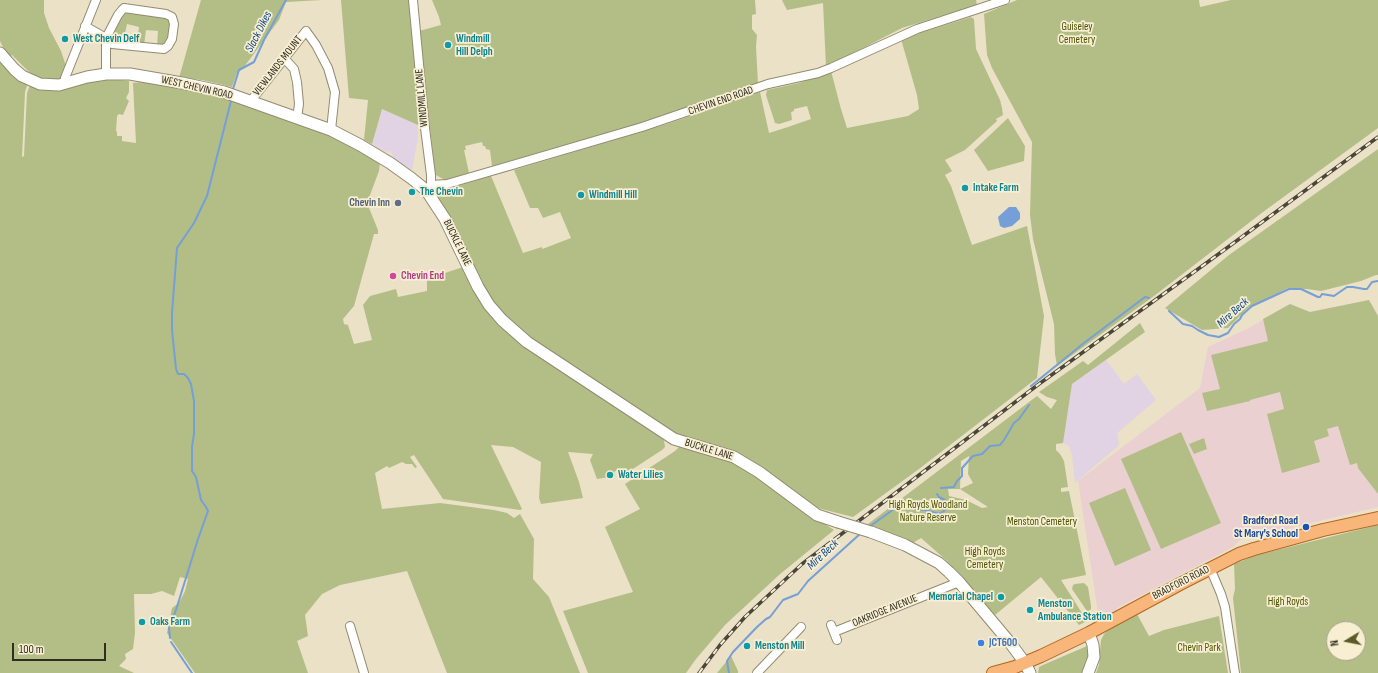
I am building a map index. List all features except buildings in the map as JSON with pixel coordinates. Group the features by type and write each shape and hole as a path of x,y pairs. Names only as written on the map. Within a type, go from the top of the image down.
{"main road":[{"name":"BRADFORD ROAD","path":"993,673 1010,669 1028,668 1089,633 1210,568 1254,548 1323,530 1378,518"}],"street":[{"path":"67,83 65,78 96,0"},
{"name":"WINDMILL LANE","path":"413,0 431,190"},
{"name":"CHEVIN END ROAD","path":"431,190 642,127 768,84 818,73 917,29 1004,0"},
{"path":"85,26 106,38 112,44 164,49 168,46 172,39 174,24 172,17 166,14 124,8 118,15 106,38 106,74"},
{"name":"VIEWLANDS MOUNT","path":"250,102 306,30 328,68 335,92 331,130"},
{"name":"WEST CHEVIN ROAD","path":"0,53 14,69 32,81 50,86 59,86 92,76 106,74 130,74 224,92 331,130 375,154 431,190"},
{"path":"284,58 294,69 297,82 299,104 297,118"},
{"name":"BUCKLE LANE","path":"431,190 478,287 489,305 502,320 527,342 674,439 734,457 759,472 817,515 871,532 905,545 933,560 959,582 1011,644 1028,668"},
{"path":"1210,568 1225,607 1235,673"},
{"name":"OAKRIDGE AVENUE","path":"837,640 833,628 959,582"},
{"path":"350,626 364,673"},
{"path":"757,673 801,627"},
{"path":"1088,673 1094,657 1089,633"}],"shaded area":[{"path":"382,109 418,125 418,137 412,170 393,158 392,153 387,151 385,152 372,144"},
{"path":"1369,300 1378,316 1378,507 1240,540 1233,547 1117,608 1116,611 1100,617 1098,613 1078,481 1200,388 1208,347 1249,328 1290,304 1310,312"},
{"path":"1106,360 1124,384 1137,374 1156,400 1117,433 1119,445 1075,483 1072,455 1069,446 1063,443 1072,384"}],"green space":[{"path":"0,0 44,0 44,13 49,28 61,51 66,66 59,79 53,82 37,77 28,71 12,55 8,58 0,41"},
{"path":"201,0 322,0 286,2 279,20 244,67 237,73 232,87 202,80 179,78"},
{"path":"341,0 410,0 422,124 418,125 382,109 372,144 364,140 368,100 349,98"},
{"path":"432,0 755,0 756,14 752,15 752,29 757,35 756,47 758,84 689,109 492,166 490,150 483,146 482,142 465,146 466,150 464,150 469,173 445,180 436,175 435,171 419,31 441,25"},
{"path":"782,0 976,0 977,5 902,28 826,67 823,3 787,10"},
{"name":"Guiseley Cemetery","path":"1017,0 1199,0 1200,7 1231,0 1378,0 1378,128 1263,212 1154,296 1057,366 1054,324 1033,239 1030,215 1032,142 992,68 987,55 984,14"},
{"path":"126,11 168,17 171,22 170,37 166,43 157,47 158,31 146,30 144,45 137,44 139,27 127,24 123,42 109,36 120,16"},
{"path":"971,17 974,19 976,49 1000,100 1003,115 996,119 997,121 965,150 945,160 952,171 945,175 951,186 972,245 1027,226 1044,316 1037,378 919,469 853,517 810,506 760,468 676,437 513,327 486,295 438,197 438,192 491,176 523,253 542,247 542,249 545,248 571,238 560,212 543,218 538,208 530,208 514,170 664,125 760,92 769,133 811,119 807,106 794,109 794,111 791,112 792,120 779,124 775,123 766,95 767,90 799,83 831,71 847,128 908,116 919,109 917,95 901,39"},
{"path":"0,60 28,83 25,92 22,157 24,156 27,93 30,85 100,78 129,81 129,92 126,98 129,101 123,115 119,114 117,116 117,136 122,136 122,141 136,143 133,83 151,81 221,94 334,137 380,162 379,171 367,203 378,230 378,234 374,234 354,306 343,319 344,324 348,325 354,344 372,340 363,305 370,296 396,289 398,297 427,291 427,279 463,267 526,345 664,440 665,447 662,450 622,476 618,476 617,470 614,472 615,476 597,479 590,460 593,454 568,452 583,498 541,504 539,498 541,462 513,447 491,445 522,509 520,510 443,499 414,455 410,457 417,467 415,468 412,464 402,462 389,468 387,466 375,473 382,509 440,503 494,510 507,513 514,518 520,514 534,539 533,579 549,597 580,673 447,673 407,571 340,585 322,594 305,615 308,636 297,641 308,673 195,673 167,633 172,608 179,603 185,591 188,579 180,577 174,596 162,591 151,594 134,594 135,633 133,649 125,654 126,659 119,666 134,673 0,673"},
{"path":"1008,118 1025,146 1024,161 988,171 974,150"},
{"path":"1378,149 1378,275 1321,291 1288,288 1248,308 1228,328 1202,330 1165,308 1229,255"},
{"path":"1369,300 1378,316 1378,494 1358,468 1357,463 1350,465 1338,426 1327,429 1329,436 1314,441 1320,462 1282,473 1267,414 1284,409 1280,392 1207,411 1202,393 1220,389 1211,355 1268,341 1263,319 1290,304 1310,312"},
{"path":"1140,323 1145,332 1072,384 1063,443 1056,444 1056,450 1064,461 1068,487 1061,488 1061,492 1069,491 1086,575 1061,580 1087,621 1079,625 1041,577 995,615 946,560 921,538 911,544 864,527 1037,396 1051,409 1057,400 1047,397 1039,392 1083,361 1088,365","holes":["969,456 968,474 973,483 960,489 961,461","948,489 960,489 988,507 982,508 966,500 949,496"]},
{"path":"1181,432 1221,523 1161,549 1121,459"},
{"path":"1204,438 1207,449 1194,454 1189,444"},
{"path":"680,446 734,462 757,476 788,500 834,530 779,575 725,625 686,673 588,673 563,611 633,592 605,527 640,509 625,484 675,451"},
{"path":"1125,488 1151,550 1115,566 1089,503"},
{"name":"High Royds","path":"1378,525 1378,673 1241,673 1233,598 1235,589 1234,564 1257,555"},
{"path":"1084,583 1088,587 1091,606 1089,611 1087,611 1072,589 1073,585 1075,584"},
{"name":"Chevin Park","path":"1137,614 1149,636 1164,630 1219,616 1228,673 1096,673 1099,665 1101,640 1104,634 1110,628"},
{"path":"1087,646 1089,654 1083,673 1038,673 1039,667"},
{"path":"731,656 738,673 717,673"}],"water":[{"path":"1009,207 1016,207 1020,213 1020,219 1012,226 1004,228 1000,226 998,217"}],"waterway":[{"name":"Slack Dikes","path":"233,89 239,70 254,62 264,40 286,0"},
{"path":"170,638 169,628 208,511 201,500 196,477 192,471 194,401 191,384 188,378 184,374 178,374 176,369 172,330 172,313 177,248 194,223 207,196 231,101"},
{"name":"Mire Beck","path":"1169,311 1183,324 1192,326 1208,335 1219,337 1228,333 1234,324 1252,306 1289,289 1301,289 1318,297 1322,294 1334,296 1347,287 1367,289 1372,282 1378,281"},
{"name":"Mire Beck","path":"1031,386 1084,343 1145,297 1149,298"},
{"name":"Mire Beck","path":"941,488 954,487 962,476 962,468 973,456 982,454 990,446 1000,445 1014,423 1019,419 1029,405"},
{"name":"Mire Beck","path":"869,527 894,509 904,508 925,510 939,514 944,511 947,504 945,500 937,494"},
{"name":"Mire Beck","path":"729,673 727,661 733,652 757,627 770,617 783,600 798,594 808,581 861,533"},
{"path":"171,642 192,673"}],"railway":[{"path":"699,673 720,645 745,617 802,564 1039,384 1378,137"}],"place":[{"name":"West Chevin Delf","path":"65,39"},
{"name":"Windmill Hill Delph","path":"448,45"},
{"name":"Intake Farm","path":"965,188"},
{"name":"The Chevin","path":"412,192"},
{"name":"Windmill Hill","path":"581,195"},
{"name":"Chevin Inn","path":"398,203"},
{"name":"Chevin End","path":"393,276"},
{"name":"Water Lilies","path":"610,475"},
{"name":"Bradford Road St Mary's School","path":"1306,527"},
{"name":"Memorial Chapel","path":"1001,597"},
{"name":"Menston Ambulance Station","path":"1030,610"},
{"name":"Oaks Farm","path":"142,622"},
{"name":"JCT600","path":"981,643"},
{"name":"Menston Mill","path":"747,646"}],"park label":[{"name":"High Royds Woodland Nature Reserve","path":"928,511"},
{"name":"Menston Cemetery","path":"1042,522"},
{"name":"High Royds Cemetery","path":"985,558"}]}
